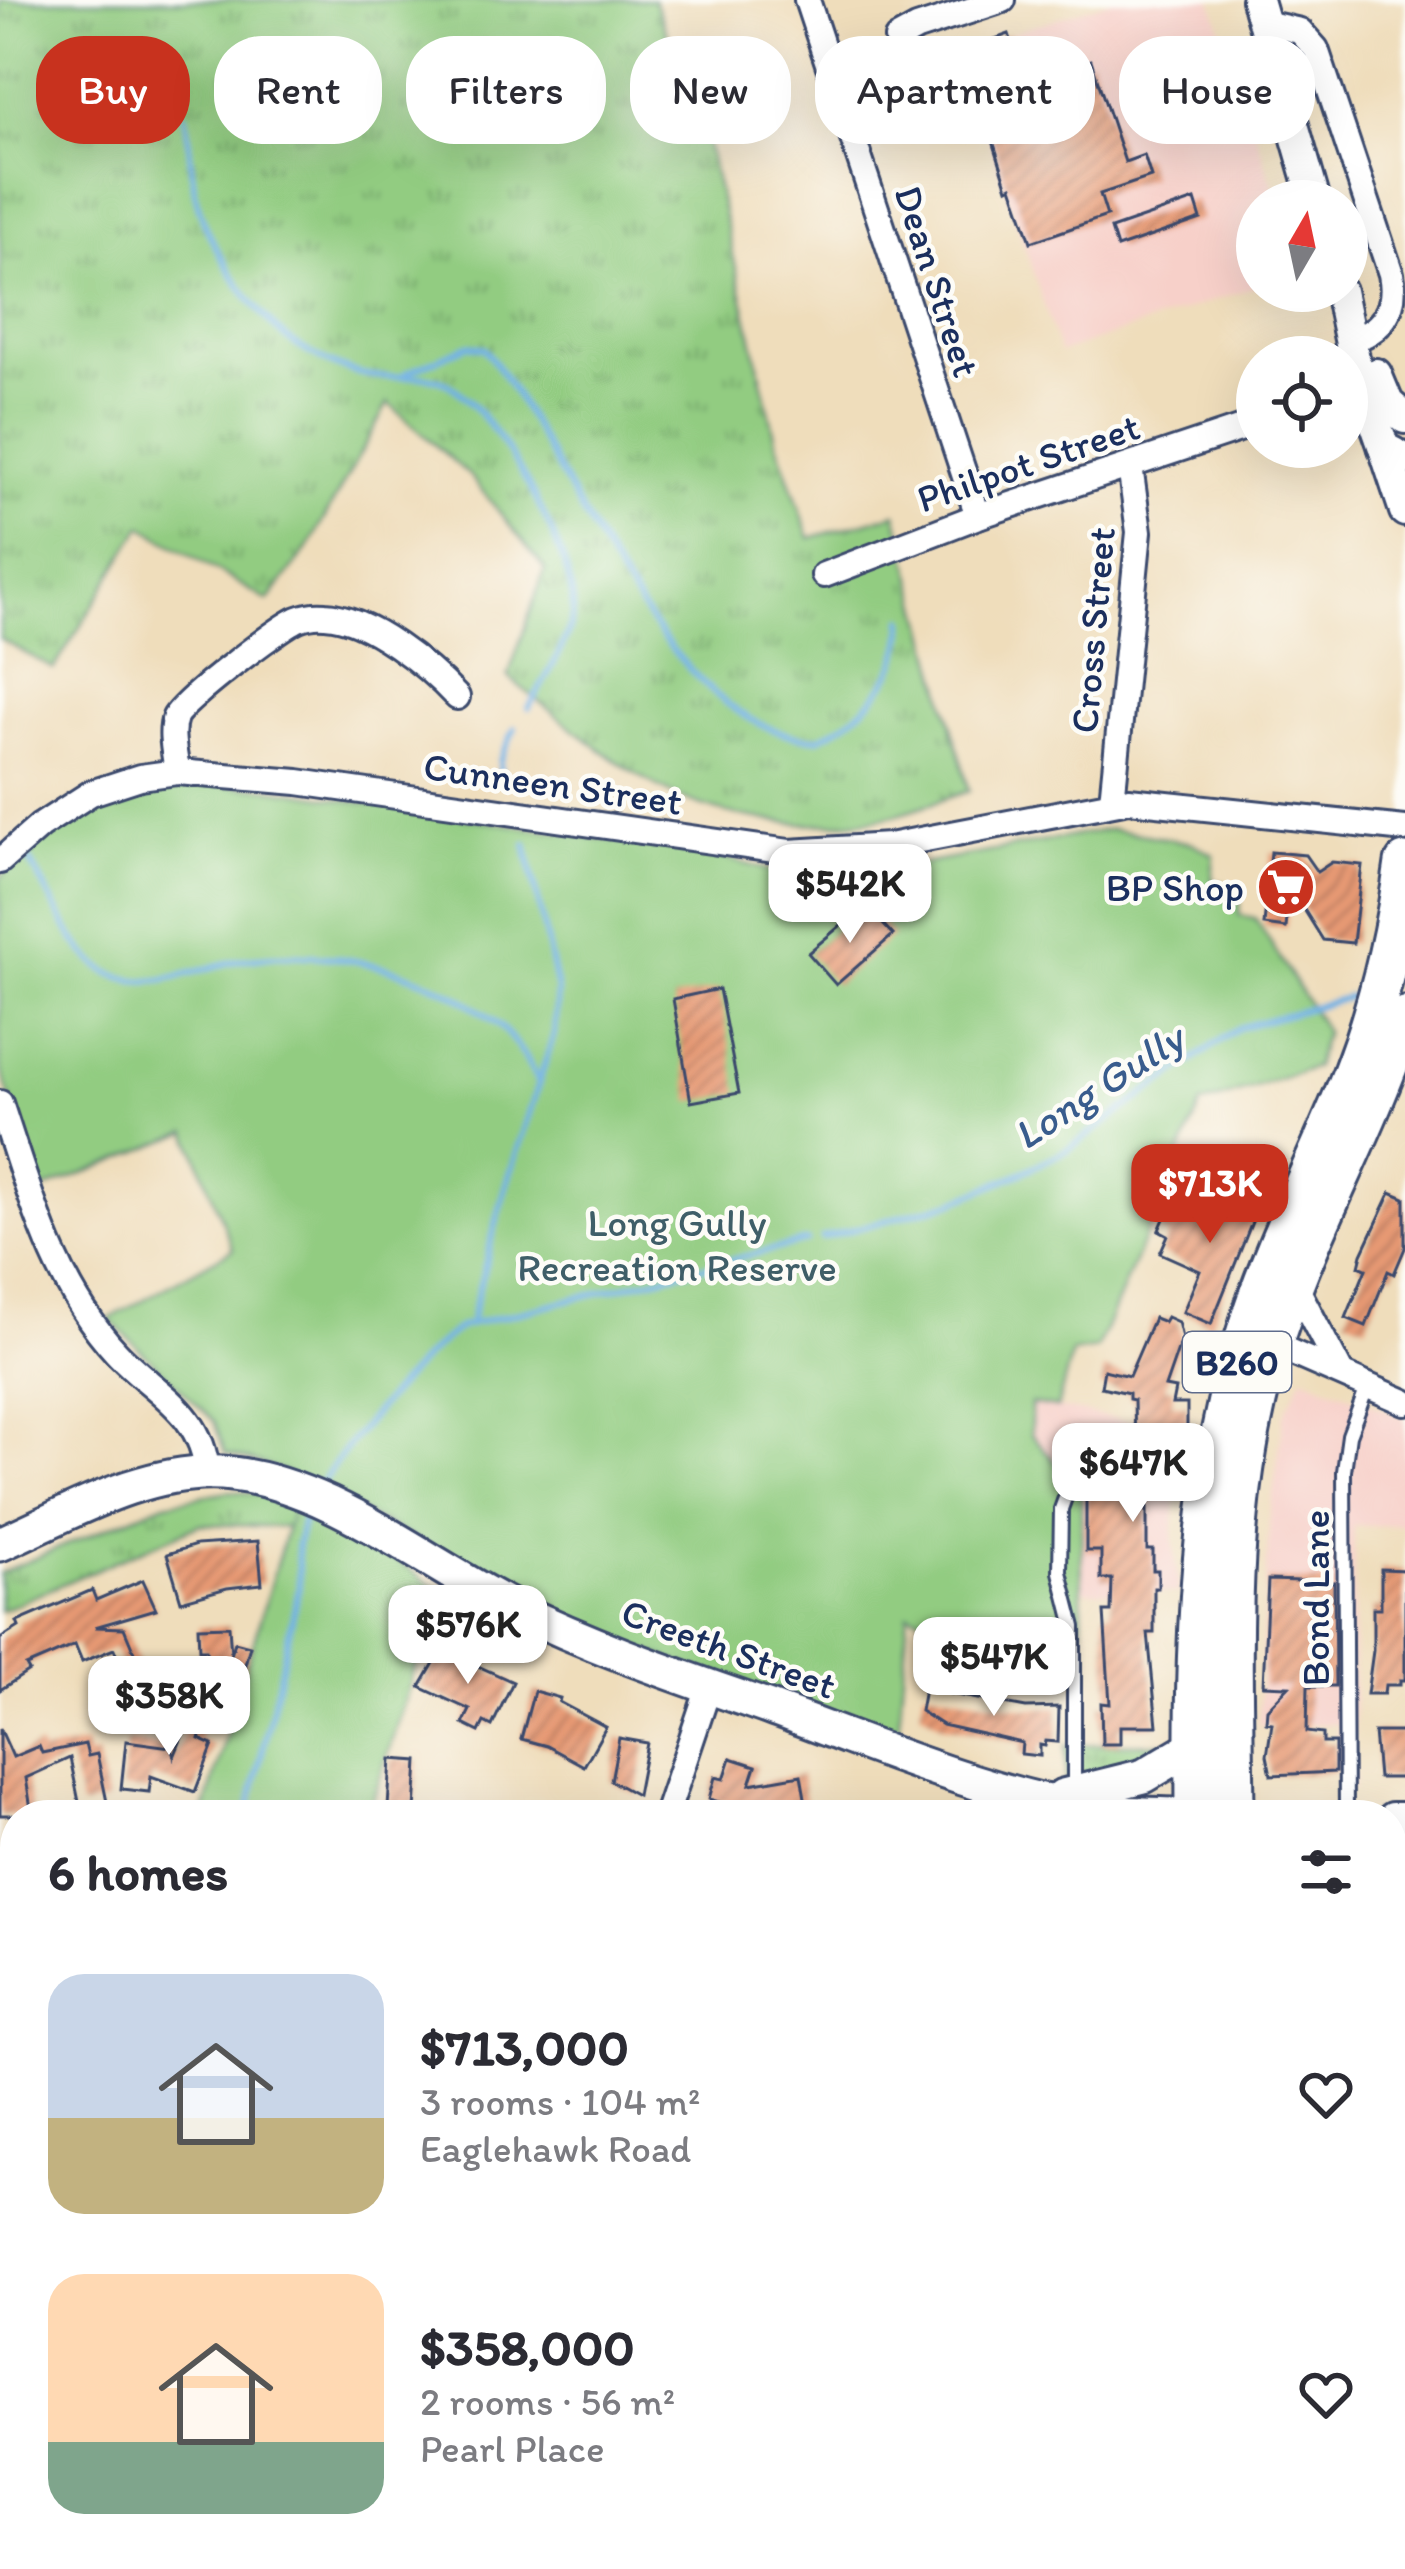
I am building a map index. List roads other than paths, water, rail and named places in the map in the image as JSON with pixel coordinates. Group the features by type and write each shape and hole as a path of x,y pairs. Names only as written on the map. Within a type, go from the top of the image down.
{"main road":[{"name":"B260","path":"1234,1800 1233,1553 1248,1436 1294,1282 1376,1096 1405,863"},
{"name":"B260","path":"1196,1800 1197,1610 1204,1529 1233,1377 1257,1299 1389,997"},
{"name":"Creeth Street","path":"0,1544 166,1478 206,1472 257,1477 292,1488 542,1622 709,1687 1053,1800"},
{"path":"1076,1800 1144,1776 1196,1745"}],"street":[{"name":"Dean Street","path":"807,0 978,516"},
{"path":"902,36 1003,0"},
{"path":"1260,11 1310,180"},
{"path":"1260,11 1300,31 1316,50 1390,274 1393,297 1388,314 1368,340"},
{"path":"1368,374 1391,408 1405,418"},
{"path":"1368,419 1395,454 1405,511"},
{"name":"Philpot Street","path":"824,575 978,516 1236,430"},
{"name":"Cross Street","path":"1112,801 1139,532 1130,466"},
{"path":"177,772 172,728 179,708 302,617 333,616 362,627 424,664 457,697"},
{"name":"Cunneen Street","path":"0,861 40,826 91,793 140,777 177,772 298,782 789,852 889,846 1112,801 1150,801 1405,829"},
{"path":"0,1103 41,1224 76,1297 118,1354 188,1418 203,1443 206,1472"},
{"path":"1294,1282 1343,1375"},
{"path":"1272,1344 1405,1402"},
{"path":"671,1800 709,1687"}],"lane":[{"name":"Bond Lane","path":"1346,1800 1344,1471 1349,1435 1368,1385"},
{"path":"1065,1498 1060,1572 1074,1627 1065,1800"}],"waterway":[{"path":"189,144 198,205 211,238 230,271 276,329 309,352 349,370 374,376 429,377 446,383 487,422 531,490 564,562 572,618 529,708"},
{"path":"404,374 468,345 484,348 624,582 666,642 713,692 763,726 818,738 851,718 890,675 903,639 904,619"},
{"path":"500,781 500,760 515,728"},
{"path":"469,1325 554,1034 557,990 526,844"},
{"path":"29,860 72,937 106,971 123,978 158,980 279,956 379,966 442,989 497,1024 539,1083"},
{"name":"Long Gully","path":"822,1238 953,1202 1021,1173 1069,1149 1238,1028 1364,993"},
{"name":"Long Gully","path":"321,1484 408,1375 463,1326 807,1241"},
{"name":"Long Gully","path":"251,1800 299,1588 297,1544 303,1519"}],"place":[{"name":"BP Shop","path":"1286,887"}],"park label":[{"name":"Long Gully Recreation Reserve","path":"677,1244"}]}
